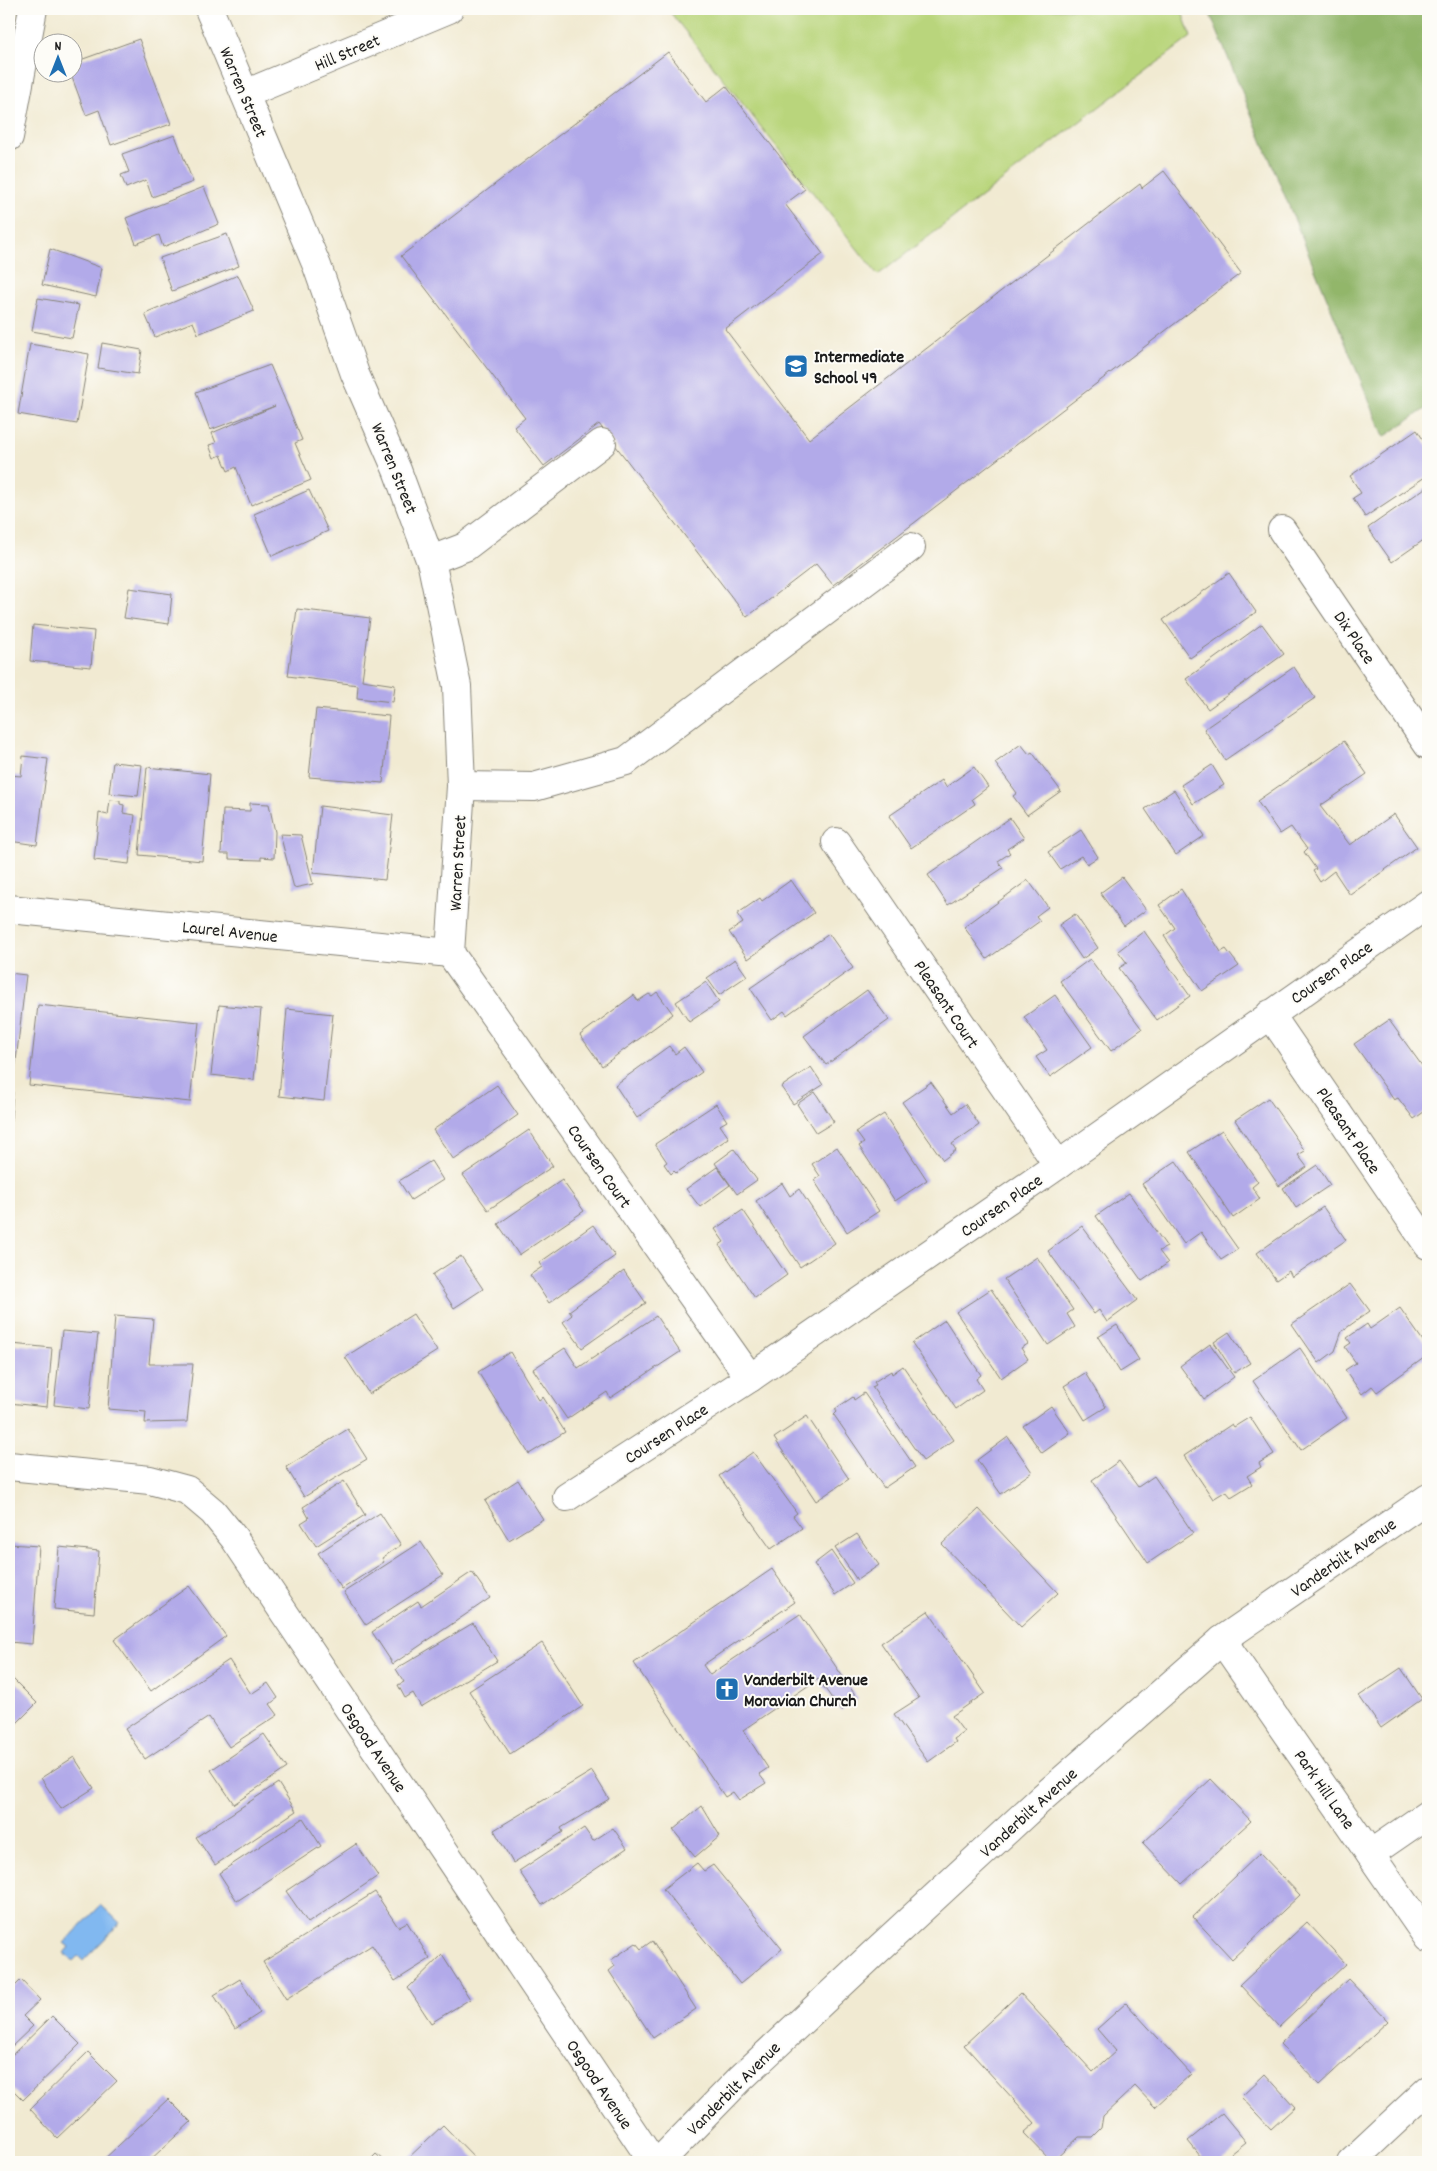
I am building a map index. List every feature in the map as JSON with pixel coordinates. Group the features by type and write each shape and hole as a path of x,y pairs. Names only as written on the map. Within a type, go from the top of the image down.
{"street":[{"path":"9,137 33,9"},
{"name":"Warren Street","path":"209,9 317,266 355,374 397,470 431,560 457,686 461,786 450,953"},
{"name":"Hill Street","path":"245,94 449,9"},
{"path":"431,560 465,547 602,443"},
{"name":"Dix Place","path":"1282,530 1428,745"},
{"path":"461,786 534,787 626,761 911,547"},
{"name":"Pleasant Court","path":"836,842 1058,1165"},
{"name":"Coursen Place","path":"567,1498 750,1378 1058,1165 1428,904"},
{"name":"Laurel Avenue","path":"9,909 450,953"},
{"name":"Coursen Court","path":"450,953 750,1378"},
{"name":"Pleasant Place","path":"1270,1014 1428,1245"},
{"name":"Osgood Avenue","path":"9,1466 150,1480 187,1490 213,1512 239,1546 653,2162"},
{"name":"Vanderbilt Avenue","path":"659,2162 740,2078 1042,1798 1222,1640 1428,1498"},
{"name":"Park Hill Lane","path":"1222,1640 1428,1938"},
{"path":"1370,1854 1428,1814"},
{"path":"1351,2162 1428,2090"}],"green space":[{"path":"678,9 1181,9 1191,37 878,275 670,12"},
{"path":"1208,9 1428,9 1428,407 1384,437"}],"water":[{"path":"101,1905 120,1923 83,1961 78,1956 73,1961 64,1953 69,1947 64,1943"}],"building":[{"path":"139,39 171,124 111,145 99,110 86,115 74,82 82,82 82,59"},
{"path":"668,52 706,102 726,86 805,189 785,204 823,254 725,329 809,439 1140,184 1142,188 1164,171 1241,273 833,585 816,564 747,617 599,424 544,466 514,427 525,418 401,256"},
{"path":"175,135 193,182 152,197 146,180 126,188 121,175 129,172 122,154"},
{"path":"204,187 219,224 163,247 159,235 136,244 126,218"},
{"path":"227,234 239,266 172,291 160,258"},
{"path":"50,249 102,268 96,297 42,285"},
{"path":"238,275 254,311 198,334 193,322 155,337 145,314"},
{"path":"38,298 79,305 72,338 32,331"},
{"path":"102,343 142,350 138,374 98,368"},
{"path":"30,344 89,354 77,424 18,414"},
{"path":"270,365 302,440 295,443 311,480 251,505 236,467 228,471 221,455 214,458 209,445 216,443 212,433 275,406 210,430 196,392"},
{"path":"1417,430 1428,447 1428,475 1365,517 1353,498 1361,493 1350,476"},
{"path":"1428,486 1428,537 1392,562 1368,528"},
{"path":"309,490 328,531 272,556 254,514"},
{"path":"1229,573 1256,612 1190,658 1163,620"},
{"path":"129,588 172,594 169,624 124,618"},
{"path":"297,609 370,618 362,680 395,685 393,702 357,698 358,685 288,676"},
{"path":"1262,624 1284,654 1208,709 1186,679"},
{"path":"33,625 94,631 91,667 30,661"},
{"path":"1294,667 1315,698 1225,760 1204,729"},
{"path":"316,709 389,716 383,783 309,777"},
{"path":"1344,741 1367,774 1320,806 1350,845 1394,814 1417,847 1350,895 1334,871 1320,882 1313,871 1316,869 1304,852 1307,849 1291,827 1280,834 1257,801"},
{"path":"1021,744 1029,754 1032,752 1061,791 1027,815 1013,796 1017,793 995,763"},
{"path":"23,756 48,759 37,845 9,841 9,775 21,776"},
{"path":"113,762 142,765 138,796 109,793"},
{"path":"1212,765 1224,785 1193,804 1181,785"},
{"path":"147,767 210,774 202,861 139,855"},
{"path":"974,767 988,787 972,799 975,804 911,848 889,816 942,780 946,787"},
{"path":"1174,790 1204,836 1176,855 1145,809"},
{"path":"110,800 120,801 120,804 124,805 123,813 135,815 129,864 94,860 99,813 108,815"},
{"path":"250,803 269,804 275,832 274,858 261,857 261,860 229,859 229,854 221,854 223,810 250,811"},
{"path":"320,806 393,815 385,880 313,873"},
{"path":"1010,818 1024,838 1007,849 1010,853 998,861 1003,868 948,905 928,875"},
{"path":"1081,830 1098,857 1087,864 1081,856 1060,869 1048,852"},
{"path":"280,834 301,835 313,884 294,888"},
{"path":"1122,877 1146,910 1124,926 1100,893"},
{"path":"791,880 814,913 748,959 729,932 743,923 737,914 760,898 762,901"},
{"path":"1028,880 1048,907 1036,916 1040,921 987,959 964,927"},
{"path":"1181,889 1221,952 1226,949 1239,966 1202,991 1164,936 1175,928 1159,905"},
{"path":"1075,914 1098,948 1082,959 1059,925"},
{"path":"1144,931 1190,996 1157,1020 1119,968 1127,963 1118,951"},
{"path":"829,934 853,968 787,1015 784,1011 772,1020 750,988"},
{"path":"735,959 747,976 719,995 707,978"},
{"path":"1090,959 1142,1029 1111,1051 1060,981"},
{"path":"9,973 26,975 13,1087 9,1087"},
{"path":"706,982 719,1002 689,1022 676,1002"},
{"path":"867,990 889,1020 826,1065 804,1036"},
{"path":"657,992 673,1014 602,1066 580,1035 634,995 638,1001 649,994 652,996"},
{"path":"1055,995 1092,1047 1050,1077 1036,1057 1047,1050 1024,1017"},
{"path":"38,1005 199,1022 190,1102 29,1085"},
{"path":"219,1005 261,1009 254,1080 211,1075"},
{"path":"287,1009 333,1014 324,1101 279,1096"},
{"path":"1389,1020 1428,1074 1428,1109 1414,1119 1398,1098 1394,1100 1354,1044"},
{"path":"669,1046 675,1054 684,1047 702,1072 637,1118 615,1085"},
{"path":"811,1067 823,1085 793,1104 781,1087"},
{"path":"931,1082 953,1113 965,1104 979,1125 952,1144 956,1150 943,1160 902,1102"},
{"path":"497,1085 518,1115 454,1160 433,1130"},
{"path":"9,1092 13,1092 10,1132 9,1132"},
{"path":"815,1092 834,1122 816,1133 797,1104"},
{"path":"1268,1098 1305,1151 1298,1155 1307,1167 1279,1186 1235,1120"},
{"path":"716,1104 727,1121 720,1125 729,1138 676,1173 674,1171 671,1174 664,1164 667,1162 655,1144"},
{"path":"884,1114 927,1180 895,1201 859,1146 864,1143 856,1132"},
{"path":"529,1130 553,1166 488,1210 463,1175"},
{"path":"1222,1130 1258,1182 1252,1187 1260,1199 1233,1218 1189,1152"},
{"path":"837,1147 879,1211 847,1232 814,1180 820,1176 812,1164"},
{"path":"734,1149 757,1180 737,1194 715,1163"},
{"path":"431,1161 443,1180 411,1200 399,1181"},
{"path":"1176,1161 1238,1249 1221,1260 1201,1232 1184,1244 1142,1184"},
{"path":"1317,1165 1330,1185 1296,1208 1283,1188"},
{"path":"717,1167 730,1185 700,1207 686,1189"},
{"path":"562,1180 584,1211 519,1255 498,1224"},
{"path":"782,1183 790,1196 799,1189 835,1243 800,1267 756,1201"},
{"path":"1129,1193 1167,1247 1159,1251 1168,1263 1142,1281 1096,1216"},
{"path":"1323,1207 1346,1240 1292,1277 1289,1271 1276,1280 1257,1253"},
{"path":"743,1210 787,1275 755,1298 719,1245 724,1242 715,1229"},
{"path":"593,1225 615,1256 549,1303 530,1275 542,1267 539,1263"},
{"path":"1082,1226 1137,1300 1107,1322 1099,1310 1094,1314 1048,1251"},
{"path":"461,1256 483,1289 454,1308 432,1275"},
{"path":"1037,1257 1073,1310 1067,1314 1075,1327 1048,1345 1004,1279"},
{"path":"624,1271 646,1303 582,1348 563,1322 572,1315 569,1311"},
{"path":"1350,1284 1370,1311 1342,1331 1335,1351 1319,1363 1292,1324"},
{"path":"991,1289 1028,1344 1021,1348 1028,1359 1001,1378 956,1312"},
{"path":"1400,1308 1428,1348 1428,1355 1377,1392 1372,1386 1362,1394 1345,1370 1356,1363 1345,1347 1351,1343 1347,1338 1367,1324 1370,1329"},
{"path":"413,1314 437,1351 369,1394 345,1357"},
{"path":"115,1316 153,1319 149,1364 193,1364 187,1422 145,1423 146,1412 108,1409"},
{"path":"656,1316 680,1352 610,1398 607,1392 567,1419 533,1369 565,1348 578,1368"},
{"path":"945,1320 981,1375 976,1379 983,1390 956,1409 912,1343"},
{"path":"1117,1325 1139,1360 1120,1372 1098,1337"},
{"path":"62,1331 98,1334 89,1409 54,1405"},
{"path":"1229,1332 1250,1363 1234,1373 1214,1342"},
{"path":"12,1344 52,1348 47,1407 9,1403"},
{"path":"1210,1344 1234,1377 1204,1399 1180,1366"},
{"path":"1300,1348 1347,1418 1301,1450 1253,1381"},
{"path":"510,1352 539,1400 543,1397 565,1432 529,1454 478,1372"},
{"path":"903,1366 954,1440 923,1461 872,1387 876,1385 874,1382 891,1371 892,1374"},
{"path":"1085,1373 1106,1407 1085,1420 1064,1386"},
{"path":"864,1393 915,1467 884,1488 834,1415 837,1412 835,1409 853,1397 854,1400"},
{"path":"1051,1406 1070,1433 1042,1453 1023,1426"},
{"path":"807,1416 849,1479 816,1501 774,1438"},
{"path":"1250,1417 1274,1454 1259,1463 1261,1467 1247,1476 1252,1484 1231,1497 1226,1491 1213,1499 1184,1456 1232,1424 1234,1427"},
{"path":"348,1429 367,1459 304,1497 286,1467"},
{"path":"1008,1437 1032,1472 1001,1494 977,1460"},
{"path":"753,1452 797,1513 793,1516 802,1528 771,1549 719,1476"},
{"path":"1119,1461 1138,1487 1154,1476 1193,1533 1148,1563 1092,1480"},
{"path":"518,1480 543,1519 509,1540 485,1501"},
{"path":"344,1481 365,1515 316,1546 301,1523 309,1518 303,1507"},
{"path":"979,1509 1058,1593 1021,1627 942,1544"},
{"path":"380,1513 401,1545 382,1558 384,1562 342,1589 318,1553"},
{"path":"857,1534 879,1565 857,1580 835,1548"},
{"path":"421,1542 443,1575 366,1625 344,1592"},
{"path":"9,1544 39,1546 32,1644 9,1642"},
{"path":"59,1547 99,1551 94,1613 54,1609"},
{"path":"831,1551 853,1583 835,1595 814,1564"},
{"name":"Vanderbilt Avenue Moravian Church","path":"772,1569 795,1602 703,1665 710,1675 800,1614 858,1699 841,1711 818,1679 743,1730 768,1768 759,1774 766,1783 739,1800 733,1792 725,1797 634,1663"},
{"path":"472,1572 490,1598 393,1664 372,1632 418,1601 421,1606"},
{"path":"189,1586 226,1636 151,1691 114,1640"},
{"path":"928,1611 985,1693 952,1716 964,1732 954,1739 956,1742 928,1762 894,1714 919,1698 881,1643"},
{"path":"473,1623 497,1661 421,1707 413,1693 405,1698 398,1685 404,1682 396,1669"},
{"path":"542,1643 583,1706 510,1754 469,1691"},
{"path":"229,1660 251,1694 268,1683 278,1698 270,1704 278,1715 229,1747 209,1717 145,1759 125,1729"},
{"path":"1401,1668 1422,1699 1381,1728 1359,1696"},
{"path":"12,1678 37,1703 9,1731 9,1679"},
{"path":"264,1734 287,1768 234,1804 211,1770"},
{"path":"74,1757 94,1788 61,1809 41,1778"},
{"path":"592,1771 609,1799 561,1828 563,1832 513,1863 494,1830"},
{"path":"1211,1779 1251,1821 1182,1884 1143,1843"},
{"path":"278,1783 296,1811 215,1865 196,1837"},
{"path":"702,1806 720,1836 695,1857 673,1830"},
{"path":"303,1818 321,1846 237,1901 219,1873"},
{"path":"584,1828 593,1841 613,1828 627,1848 542,1905 519,1871"},
{"path":"356,1844 378,1876 308,1923 286,1891"},
{"path":"1260,1853 1300,1895 1232,1959 1193,1917"},
{"path":"697,1863 704,1871 713,1865 782,1949 740,1984 663,1889"},
{"path":"375,1892 398,1927 407,1922 430,1959 395,1981 372,1945 286,1999 263,1962"},
{"path":"1307,1922 1346,1964 1279,2027 1240,1985"},
{"path":"652,1941 696,2009 653,2038 609,1971 615,1966 611,1960 636,1943 641,1949"},
{"path":"442,1955 470,1999 431,2023 408,1988"},
{"path":"240,1979 260,2013 235,2029 214,1995"},
{"path":"1348,1979 1388,2021 1319,2085 1280,2044"},
{"path":"21,1980 40,2000 23,2016 33,2026 9,2049 9,1992"},
{"path":"1020,1993 1093,2072 1116,2051 1097,2029 1126,2003 1191,2074 1155,2107 1135,2086 1103,2116 1101,2128 1092,2137 1079,2137 1052,2162 1024,2133 1035,2123 964,2045"},
{"path":"52,2016 80,2044 23,2100 9,2086 9,2058"},
{"path":"88,2052 117,2081 57,2138 30,2109"},
{"path":"1265,2074 1295,2107 1271,2129 1241,2097"},
{"path":"168,2099 191,2122 148,2162 101,2162"},
{"path":"1222,2113 1246,2142 1221,2162 1205,2162 1188,2141"},
{"path":"443,2125 479,2162 404,2162"},
{"path":"376,2154 385,2162 368,2162"}],"place":[{"name":"Intermediate School 49","path":"796,366"},
{"name":"Vanderbilt Avenue Moravian Church","path":"727,1689"}]}
